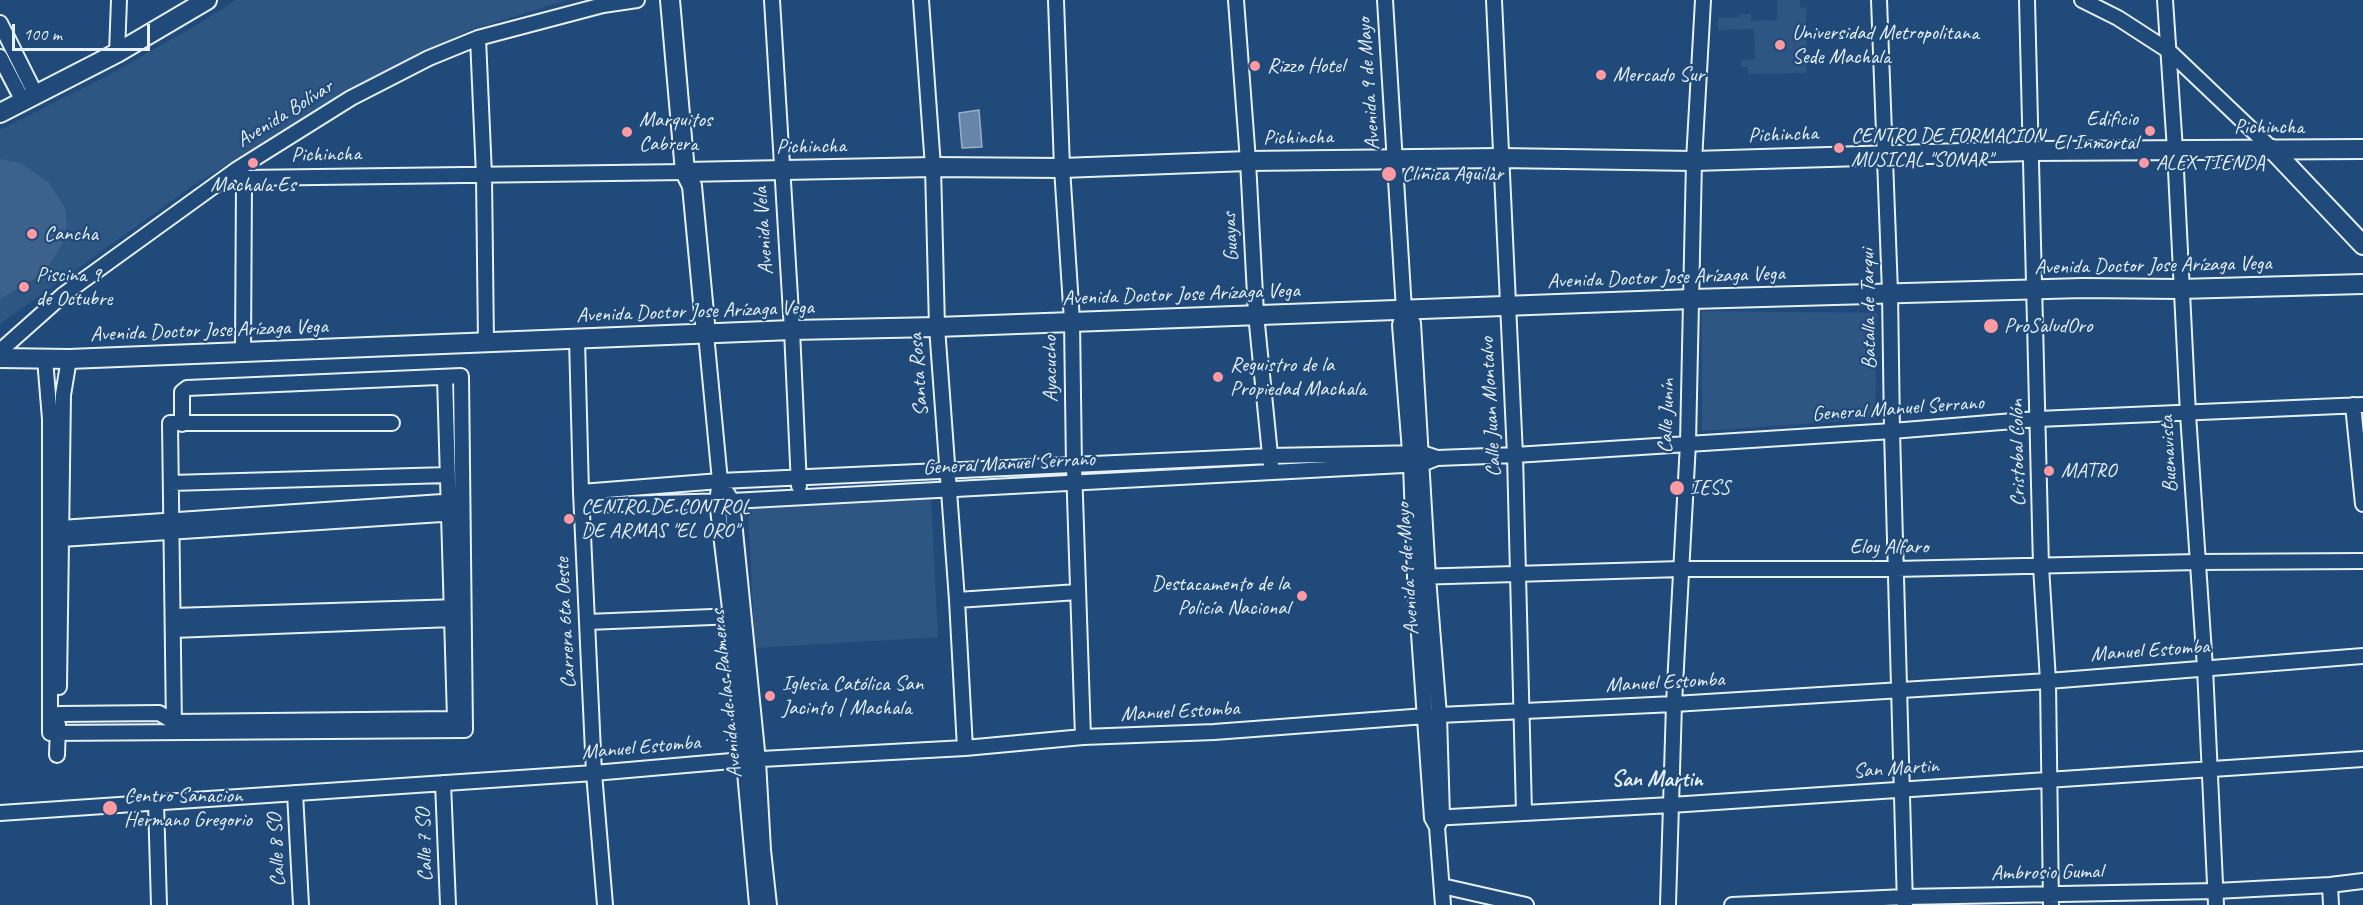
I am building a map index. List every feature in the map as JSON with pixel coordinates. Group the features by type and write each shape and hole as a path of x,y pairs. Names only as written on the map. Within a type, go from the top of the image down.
{"main road":[{"path":"0,112 117,53 207,0"},
{"name":"Avenida de las Palmeras","path":"670,0 691,177 706,334"},
{"name":"Avenida de las Palmeras","path":"681,0 691,177"},
{"name":"Pichincha","path":"691,177 781,170 933,167 1062,168 1248,161 1500,158 1694,161 1885,154 2363,148"},
{"path":"2272,149 2363,245"},
{"name":"Avenida Doctor Jose Arízaga Vega","path":"0,358 69,359 792,330 937,327 1692,298 2363,284"}],"street":[{"path":"117,53 119,0"},
{"name":"Avenida Bolívar","path":"0,351 63,295 351,98 429,58 478,38 603,5 637,0"},
{"name":"Avenida Vela","path":"772,0 792,330 799,496"},
{"name":"Santa Rosa","path":"921,0 933,167 937,327 957,600 965,748"},
{"name":"Ayacucho","path":"1056,0 1062,168 1072,321 1074,467 1083,737"},
{"name":"Guayas","path":"1236,0 1256,314 1271,471"},
{"name":"Avenida 9 de Mayo","path":"1385,0 1404,310 1400,325 1416,459 1424,717 1437,821 1443,905"},
{"name":"Calle Juan Montalvo","path":"1494,0 1515,455 1524,812"},
{"name":"Calle Junín","path":"1668,905 1674,704 1688,443 1694,161 1703,0"},
{"name":"Batalla de Tarqui","path":"1879,0 1890,294 1905,901"},
{"name":"Cristobal Colón","path":"2028,0 2042,566 2048,681 2051,900"},
{"path":"2082,0 2118,18 2169,51 2272,149"},
{"name":"Buenavista","path":"2165,0 2196,562 2211,768 2216,898"},
{"path":"0,23 30,98"},
{"path":"478,38 484,175 486,344"},
{"path":"0,57 30,98"},
{"path":"240,174 243,352"},
{"name":"Pichincha","path":"240,174 691,177"},
{"name":"Avenida de las Palmeras","path":"706,334 720,481 717,501 758,761 769,905"},
{"name":"Carrera 6ta Oeste","path":"577,339 594,773 604,905"},
{"path":"45,359 48,395 50,733 175,727 465,730 456,611 456,507 461,376 186,388 182,392 182,424"},
{"path":"57,755 63,395 69,359"},
{"path":"445,377 448,475 456,507"},
{"path":"48,395 63,395"},
{"path":"2358,405 2363,504"},
{"name":"General Manuel Serrano","path":"582,498 732,501 1271,471 1416,459 1515,455 2038,420 2358,405"},
{"path":"175,727 170,423 392,423"},
{"name":"General Manuel Serrano","path":"582,498 720,481 798,477 1074,467 1270,456 1416,459"},
{"path":"171,483 448,475"},
{"name":"Avenida de las Palmeras","path":"720,481 732,501 743,760 757,905"},
{"path":"61,534 456,507"},
{"name":"Eloy Alfaro","path":"1421,577 1681,568 1895,569 2196,562 2363,561"},
{"name":"Avenida 9 de Mayo","path":"1421,577 1439,715 1437,821"},
{"path":"957,600 1078,592"},
{"path":"173,616 456,611"},
{"path":"173,630 456,611"},
{"path":"587,622 736,616"},
{"name":"Manuel Estomba","path":"0,813 594,773 743,760 758,761 965,748 1083,737 1214,732 1439,715 1674,704 2048,681 2363,656"},
{"path":"59,714 159,713 175,727"},
{"name":"San Martin","path":"1437,821 1524,812 1671,805 2363,759"},
{"name":"Calle 7 SO","path":"443,783 448,905"},
{"name":"Calle 8 SO","path":"295,793 301,905"},
{"path":"156,802 159,905"},
{"name":"Ambrosio Gumal","path":"1732,905 2216,898 2363,881"},
{"path":"2330,885 2331,905"},
{"path":"1442,886 1526,905"}],"shaded area":[{"path":"236,0 568,0 470,30 377,76 191,187 0,324 0,130 103,78"},
{"name":"Universidad Metropolitana Sede Machala","path":"1777,0 1800,0 1801,8 1806,8 1807,73 1748,74 1748,67 1741,67 1741,60 1755,59 1754,29 1718,30 1718,18 1751,14 1751,21 1777,20"},
{"path":"979,110 982,147 962,148 959,113"},
{"name":"Cancha","path":"0,159 21,163 49,183 65,208 67,225 63,242 44,273 0,299"},
{"path":"1702,311 1877,313 1875,419 1702,431"},
{"path":"931,499 938,637 755,648 748,509"}],"place":[{"name":"Universidad Metropolitana Sede Machala","path":"1780,45"},
{"name":"Rizzo Hotel","path":"1255,66"},
{"name":"Mercado Sur","path":"1601,75"},
{"name":"Edificio El Inmortal","path":"2150,131"},
{"name":"Marquitos Cabrera","path":"627,132"},
{"name":"CENTRO DE FORMACION MUSICAL \"SONAR\"","path":"1839,148"},
{"name":"Machala Es","path":"253,163"},
{"name":"ALEX TIENDA","path":"2144,163"},
{"name":"Clínica Aguilar","path":"1389,174"},
{"name":"Cancha","path":"32,234"},
{"name":"Piscina 9 de Octubre","path":"24,287"},
{"name":"ProSaludOro","path":"1991,326"},
{"name":"Reguistro de la Propiedad Machala","path":"1218,377"},
{"name":"MATRO","path":"2049,471"},
{"name":"IESS","path":"1677,488"},
{"name":"CENTRO DE CONTROL DE ARMAS \"EL ORO\"","path":"569,519"},
{"name":"Destacamento de la Policía Nacional","path":"1302,596"},
{"name":"Iglesia Católica San Jacinto | Machala","path":"770,696"},
{"name":"Centro Sanacion Hermano Gregorio","path":"110,808"}],"district":[{"name":"San Martin","path":"1657,780"}]}
